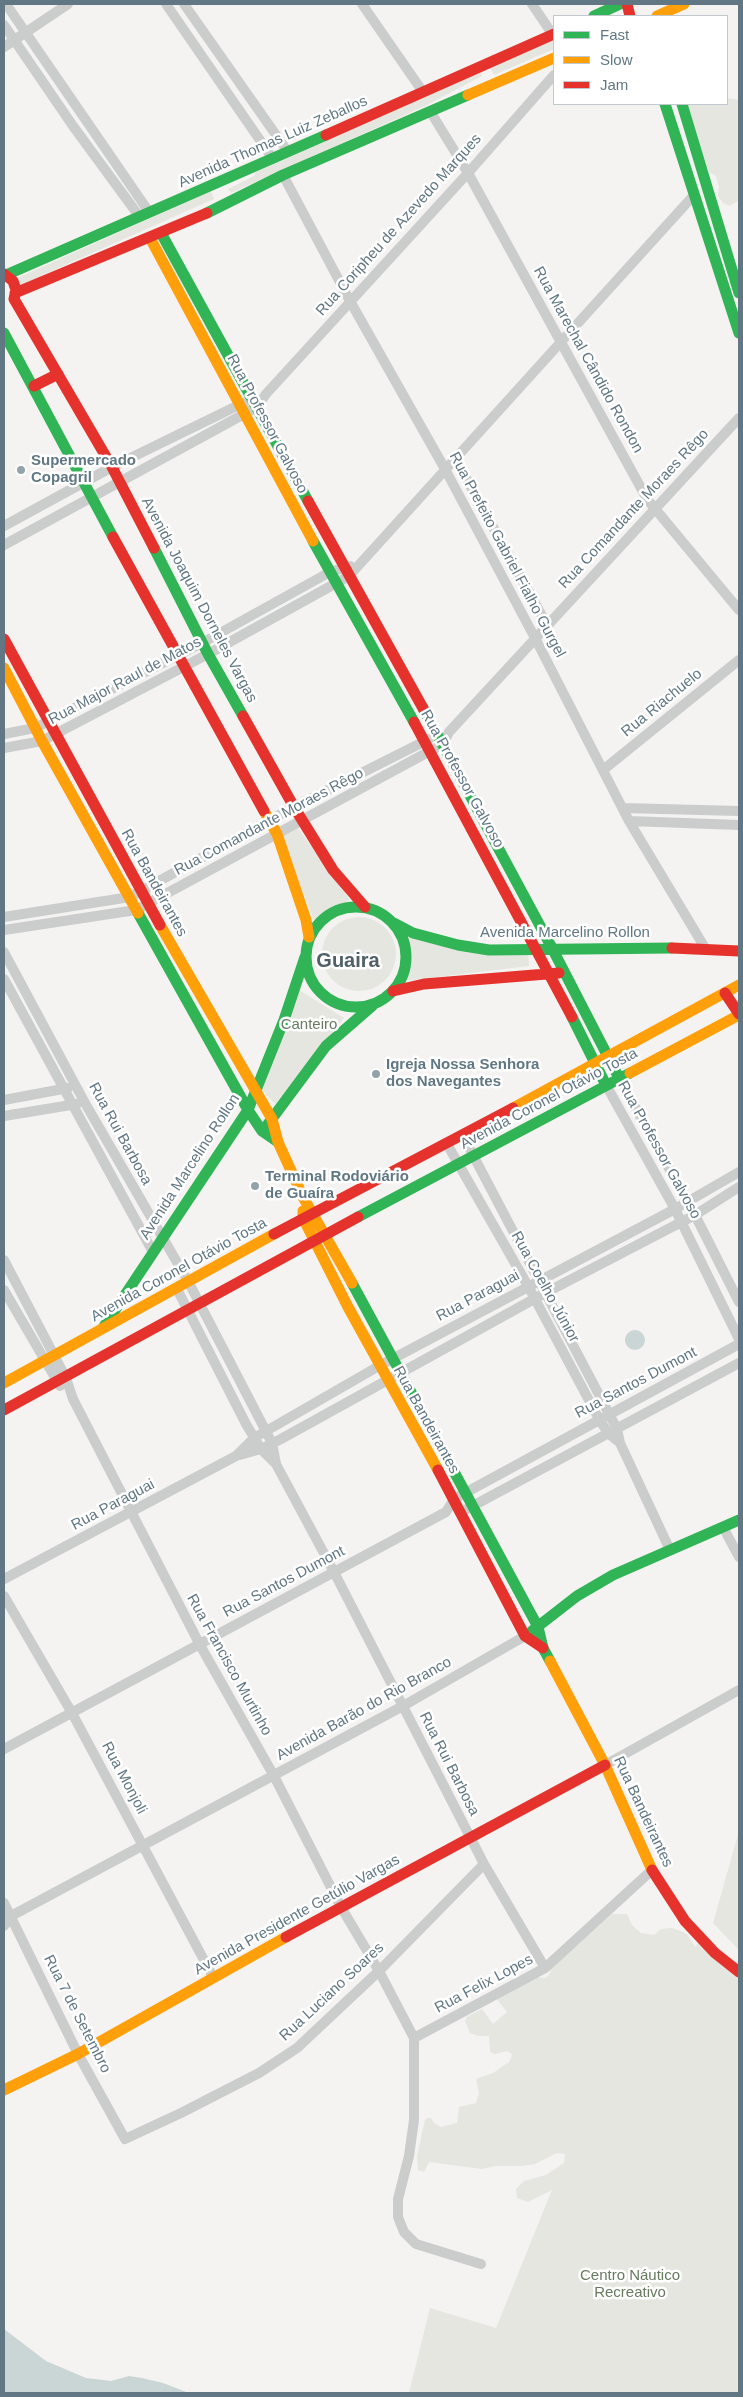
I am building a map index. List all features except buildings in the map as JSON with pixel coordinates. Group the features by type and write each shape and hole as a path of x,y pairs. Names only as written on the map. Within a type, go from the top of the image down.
{"street":[{"path":"4,48 68,4"},
{"path":"166,4 233,98 273,159"},
{"path":"184,4 288,152"},
{"path":"362,4 423,92"},
{"path":"532,4 553,34"},
{"path":"596,15 620,4"},
{"path":"658,15 684,4"},
{"path":"7,6 84,119 144,214"},
{"path":"4,25 73,126 144,214"},
{"name":"Avenida Thomas Luiz Zeballos","path":"5,274 242,173 553,35"},
{"path":"4,309 15,296 228,204 283,175 553,58"},
{"path":"483,66 492,84"},
{"name":"Rua Coripheu de Azevedo Marques","path":"4,526 112,467 241,410 255,403 266,394 468,173 553,76"},
{"path":"233,98 244,90"},
{"path":"665,105 739,333"},
{"path":"682,105 738,287"},
{"name":"Rua Marechal Cândido Rondon","path":"430,111 468,173 654,510 739,610"},
{"path":"73,126 84,119"},
{"path":"228,204 224,193 226,188 242,173"},
{"name":"Rua Prefeito Gabriel Fialho Gurgel","path":"283,175 350,301 445,469 536,638 629,821 705,948"},
{"name":"Rua Major Raul de Matos","path":"4,734 36,728 202,643 330,572 346,571 356,566 694,195"},
{"name":"Rua Professor Galvoso","path":"161,233 440,740 552,948 607,1058 695,1215 739,1302"},
{"name":"Rua Professor Galvoso","path":"150,238 241,410 336,584 425,741 537,949 606,1085 675,1209 739,1339"},
{"name":"Avenida Joaquim Dorneles Vargas","path":"5,274 13,281 15,296 112,467 202,643 301,820 333,870 365,907"},
{"path":"198,328 210,322"},
{"path":"4,333 34,386 83,483 278,834 306,920 308,937 305,958 309,976 320,992 336,1003 355,1007 374,1004"},
{"path":"34,386 58,374"},
{"name":"Rua Coripheu de Azevedo Marques","path":"4,545 120,483 241,410"},
{"name":"Rua Comandante Moraes Rêgo","path":"4,930 136,910 148,905 301,820 431,752 440,740 739,418"},
{"name":"Rua Prefeito Gabriel Fialho Gurgel","path":"455,458 547,625"},
{"path":"285,490 298,484"},
{"path":"501,573 514,565"},
{"name":"Rua Major Raul de Matos","path":"4,748 42,741 56,734 336,584 346,571"},
{"path":"362,630 374,622"},
{"name":"Rua Bandeirantes","path":"4,639 8,655 56,734 148,905 272,1119 278,1142 303,1197 314,1213 399,1374 538,1627 543,1648 605,1765 652,1870 685,1921 715,1954 739,1972"},
{"name":"Rua Riachuelo","path":"603,770 739,660"},
{"path":"386,672 398,665"},
{"name":"Rua Bandeirantes","path":"4,668 42,741 248,1110 262,1131 278,1142"},
{"path":"111,689 117,702"},
{"name":"Rua Comandante Moraes Rêgo","path":"4,917 130,897 294,807 425,741 440,740"},
{"path":"82,812 94,806"},
{"path":"623,808 739,811"},
{"path":"629,821 739,825"},
{"path":"101,845 112,839"},
{"path":"494,870 507,864"},
{"path":"308,937 322,918 342,908 365,907 381,913 394,923 403,939 406,957 403,975 393,991"},
{"path":"60,908 63,921"},
{"name":"Avenida Marcelino Rollon","path":"394,923 413,933 458,945 489,950 705,948 739,952"},
{"name":"Rua Rui Barbosa","path":"4,952 85,1103 161,1238 189,1283 272,1443 276,1464"},
{"name":"Avenida Marcelino Rollon","path":"103,1329 161,1238 248,1110 284,1020 305,958"},
{"path":"262,1131 326,1046 374,1004 393,991 424,984 564,972"},
{"name":"Rua Rui Barbosa","path":"4,979 71,1105 153,1252"},
{"name":"Avenida Coronel Otávio Tosta","path":"4,1382 189,1283 303,1218 463,1136 739,985"},
{"path":"725,993 739,1014"},
{"path":"23,1014 34,1010"},
{"name":"Avenida Coronel Otávio Tosta","path":"4,1410 62,1380 313,1240 460,1165 473,1156 739,1014"},
{"path":"209,1040 222,1034"},
{"path":"4,1100 76,1086"},
{"path":"4,1116 85,1103"},
{"path":"524,1103 537,1122"},
{"name":"Rua Coelho Júnior","path":"463,1136 610,1414 613,1431"},
{"name":"Rua Coelho Júnior","path":"447,1144 528,1286 599,1419 613,1431 620,1443 670,1550"},
{"path":"111,1177 124,1171"},
{"name":"Rua Paraguai","path":"236,1456 254,1438 379,1366 675,1209 739,1172"},
{"path":"366,1186 376,1208"},
{"name":"Rua Paraguai","path":"4,1580 236,1456 261,1449 545,1293 695,1215 739,1187"},
{"name":"Rua Bandeirantes","path":"303,1197 303,1218 386,1380 454,1499 525,1636 543,1648"},
{"name":"Rua Francisco Murtinho","path":"4,1260 17,1283 50,1358 200,1645 274,1776 341,1907 379,1971 414,2038 414,2120 409,2156 398,2200 398,2217 404,2232 416,2244 481,2264"},
{"path":"4,1285 17,1283"},
{"name":"Rua Rui Barbosa","path":"176,1289 254,1438 261,1449 276,1464 334,1572 470,1838 545,1968"},
{"name":"Rua Francisco Murtinho","path":"4,1290 50,1358"},
{"path":"348,1307 361,1302"},
{"path":"461,1322 468,1336"},
{"name":"Rua Santos Dumont","path":"446,1512 454,1499 739,1344"},
{"name":"Rua Santos Dumont","path":"4,1749 446,1512 460,1512 472,1506 739,1363"},
{"path":"221,1376 234,1370"},
{"path":"320,1400 328,1413"},
{"path":"418,1436 430,1430"},
{"name":"Avenida Barão do Rio Branco","path":"4,1926 6,1909 142,1846 403,1706 525,1636 577,1596 613,1575 739,1520"},
{"path":"723,1527 739,1557"},
{"name":"Rua Monjoli","path":"4,1596 72,1713 213,1977"},
{"path":"605,1765 739,1690"},
{"name":"Avenida Presidente Getúlio Vargas","path":"4,2090 78,2054 213,1977 605,1765"},
{"name":"Rua Luciano Soares","path":"125,2139 182,2113 259,2073 297,2048 379,1971 484,1864"},
{"name":"Rua Felix Lopes","path":"414,2038 545,1968 652,1870"},
{"name":"Rua 7 de Setembro","path":"6,1909 78,2054 125,2139"}],"green space":[{"path":"553,40 553,49 494,75 490,68"},
{"path":"480,72 482,76 425,106 231,193 228,189 254,176 256,172"},
{"path":"728,98 739,100 739,200 730,206 723,203 718,196 719,187 716,176 709,172 684,105 728,105"},
{"path":"211,191 214,199 18,286 15,279"},
{"path":"298,828 350,900 314,921 282,837"},
{"path":"359,917 380,923 390,933 396,954 390,975 380,985 359,991 338,985 328,975 322,954 328,933 338,923"},
{"path":"405,935 528,952 529,966 403,981 407,958"},
{"name":"Canteiro","path":"299,990 344,1018 275,1104 259,1087"},
{"path":"739,1831 739,1950 713,1923"},
{"name":"Centro Náutico Recreativo","path":"612,1914 627,1914 632,1925 641,1933 654,1935 661,1929 672,1928 683,1932 687,1934 695,1947 699,1942 739,1977 739,2393 409,2393 430,2308 496,2328 552,2190 528,2202 517,2198 516,2189 524,2181 546,2175 564,2163 565,2154 557,2153 535,2164 522,2166 496,2166 482,2169 429,2162 424,2172 418,2170 417,2156 425,2120 431,2118 434,2123 441,2127 457,2123 459,2107 476,2103 479,2093 476,2079 493,2073 509,2062 511,2058 512,2054 507,2051 495,2054 490,2052 489,2036 478,2036 470,2033 465,2021 467,2017 482,2009 493,2024 507,2012 495,1997 535,1977 545,1978 549,1975 552,1967"}],"shaded area":[{"path":"631,1330 639,1330 645,1336 645,1344 639,1350 631,1350 625,1344 625,1336"},
{"path":"4,2329 46,2361 86,2378 111,2381 129,2376 163,2383 189,2393 4,2393"}],"traffic: fast":[{"path":"596,15 620,4"},
{"path":"207,213 283,175 468,95"},
{"path":"665,105 739,333"},
{"path":"682,105 739,293"},
{"path":"6,275 326,135"},
{"path":"161,233 308,501"},
{"path":"4,333 113,537"},
{"path":"313,541 414,722"},
{"path":"154,548 208,654 243,716"},
{"path":"424,710 552,948 619,1078"},
{"path":"356,907 366,908 384,915 398,929 405,947 406,957 405,967 398,985 384,999 366,1006 356,1007 346,1006 328,999 314,985 307,967 306,957 307,947 314,929 328,915 346,908 356,907"},
{"path":"138,913 248,1110 262,1131 278,1142"},
{"path":"394,923 413,933 458,945 489,950 672,948"},
{"path":"103,1328 248,1110 284,1020 305,957"},
{"path":"268,1124 326,1046 372,1006"},
{"path":"572,1017 606,1085"},
{"path":"358,1217 630,1073"},
{"path":"352,1283 538,1627 543,1648 550,1661"},
{"path":"532,1631 577,1596 613,1575 739,1520"}],"traffic: slow":[{"path":"659,15 684,4"},
{"path":"468,95 553,58"},
{"path":"150,238 313,541"},
{"path":"4,668 42,741 138,913"},
{"path":"264,811 277,834 306,920 309,937"},
{"path":"160,925 272,1119 278,1142 303,1197 352,1283"},
{"path":"513,1108 739,985"},
{"path":"630,1073 739,1015"},
{"path":"303,1211 303,1218 348,1307 438,1470"},
{"path":"4,1383 274,1234"},
{"path":"550,1661 605,1765 652,1870"},
{"path":"4,2090 78,2054 286,1937"}],"traffic: jam":[{"path":"627,4 630,15"},
{"path":"326,135 553,34"},
{"path":"15,293 207,213"},
{"path":"4,274 13,281 16,290 14,299 112,467 154,548"},
{"path":"34,386 58,374"},
{"path":"308,501 424,710"},
{"path":"113,537 264,811"},
{"path":"4,639 160,925"},
{"path":"243,716 294,807 333,870 365,907"},
{"path":"414,722 572,1017"},
{"path":"672,948 739,951"},
{"path":"393,991 424,984 559,973"},
{"path":"725,993 739,1014"},
{"path":"274,1234 513,1108"},
{"path":"4,1410 358,1217"},
{"path":"438,1470 525,1636 543,1648"},
{"path":"286,1937 605,1765"},
{"path":"652,1870 685,1921 715,1953 739,1972"}],"place":[{"name":"Supermercado Copagril","path":"21,470"},
{"name":"Igreja Nossa Senhora dos Navegantes","path":"376,1074"},
{"name":"Terminal Rodoviário de Guaíra","path":"255,1186"}],"district":[{"name":"Guaira","path":"348,961"}]}
